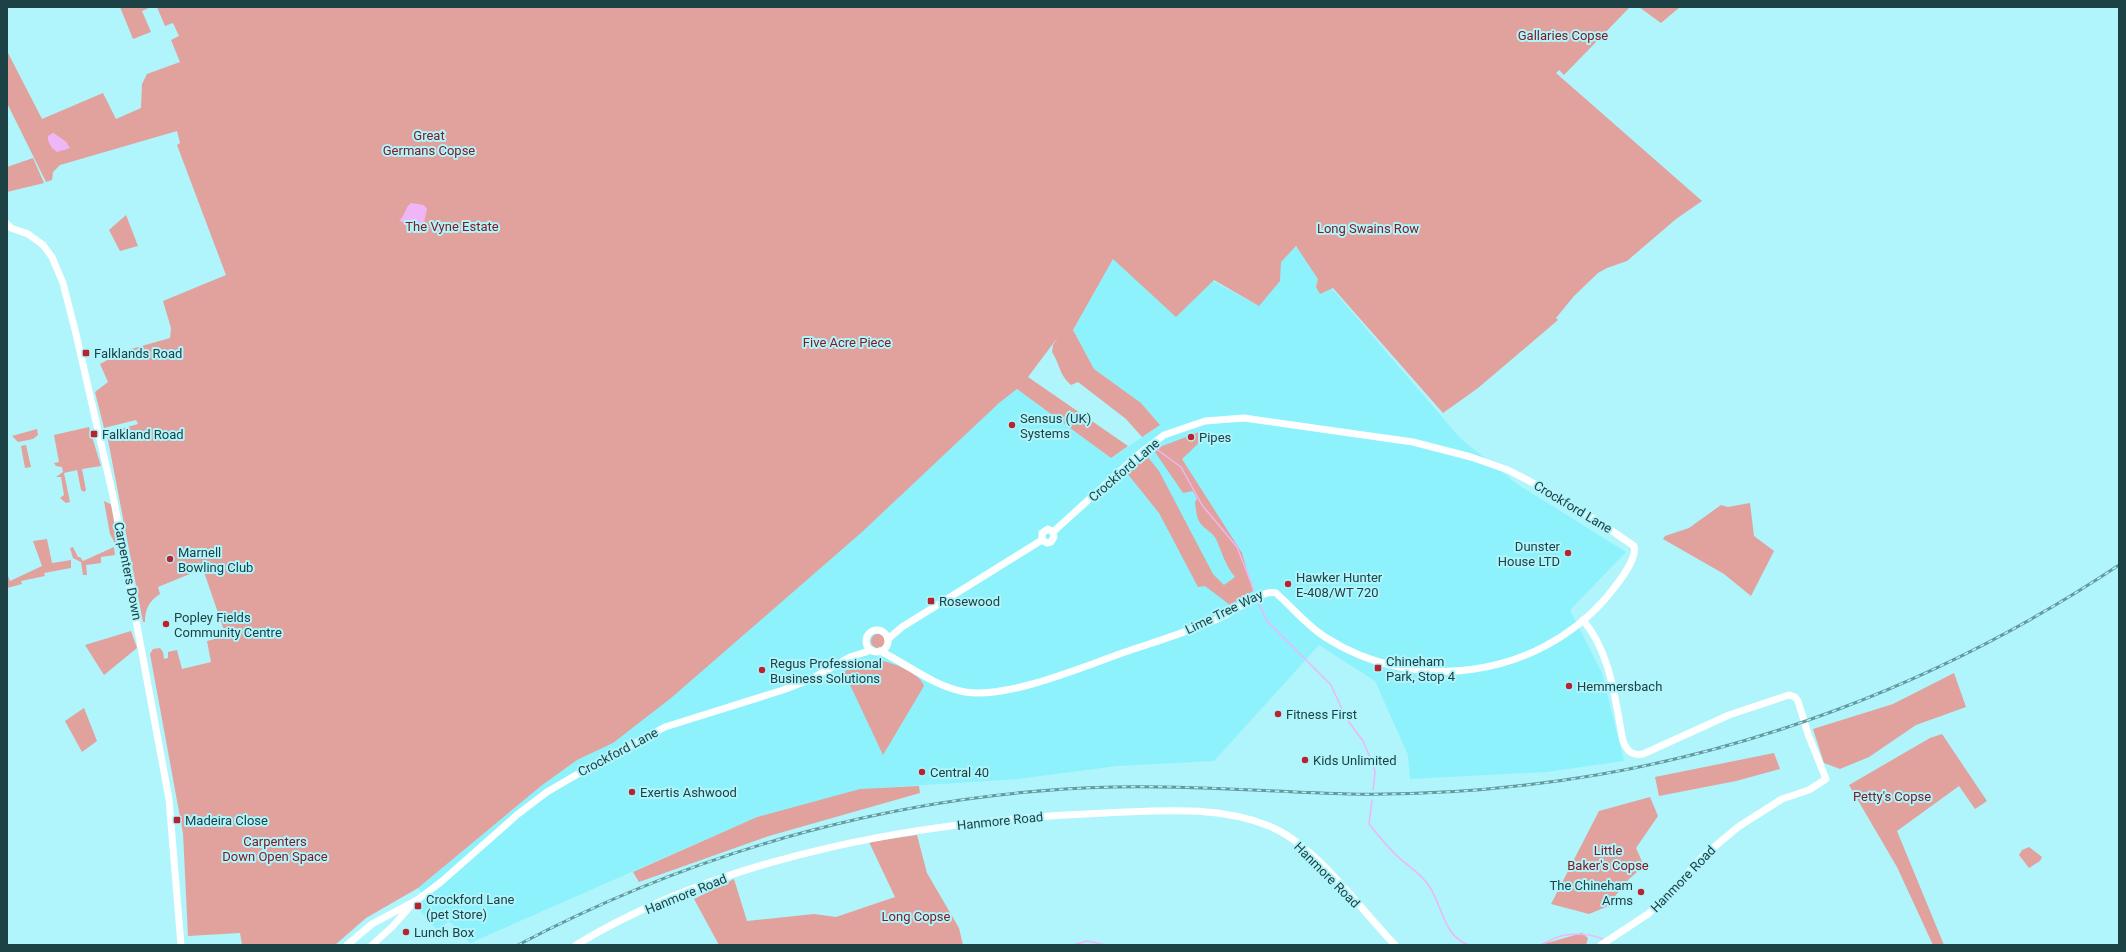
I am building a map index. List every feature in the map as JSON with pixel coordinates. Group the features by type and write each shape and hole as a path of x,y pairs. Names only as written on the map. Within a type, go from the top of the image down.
{"street":[{"name":"Carpenters Down","path":"8,225 28,234 43,245 52,257 63,284 76,334 113,496 168,792 181,945"},
{"name":"Crockford Lane","path":"888,642 902,627 1042,540 1047,543 1051,542 1054,537 1053,532 1148,446 1176,430 1205,421 1234,417 1258,418 1413,442 1471,457 1508,470 1564,500 1634,546 1634,554 1625,573 1604,600 1583,620"},
{"name":"Lime Tree Way","path":"880,651 895,658 923,676 955,689 988,693 1012,689 1199,627 1270,591 1276,592 1313,629 1339,645 1387,664 1420,670 1478,669 1512,661 1556,640 1583,620"},
{"name":"Hanmore Road","path":"1583,620 1600,645 1606,660 1623,741 1627,749 1633,754 1643,754 1729,715 1784,695 1795,697 1826,779 1809,790 1782,799 1738,827 1704,855 1675,888 1648,914 1601,945"},
{"name":"Crockford Lane","path":"882,631 902,627"},
{"path":"888,642 880,651 872,650 866,641 868,635 872,631 882,631 888,642 895,658"},
{"name":"Crockford Lane","path":"850,658 866,641"},
{"name":"Crockford Lane","path":"347,945 372,924 417,900 443,880 518,814 547,792 576,775 665,727 810,680 850,658 872,650"},
{"name":"Hanmore Road","path":"576,945 600,930 629,916 712,881 860,840 989,821 1173,810 1233,815 1275,829 1292,840 1313,857 1347,891 1395,945"},
{"name":"Crockford Lane","path":"372,945 392,927 417,900"}],"shaded area":[{"path":"53,133 66,142 70,148 57,152 50,145 48,140 48,136"},
{"path":"411,203 424,205 427,209 424,223 419,223 415,220 406,223 399,221"},
{"path":"1296,247 1461,439 1517,484 1626,552 1570,610 1602,673 1624,761 1546,772 1410,779 1408,755 1375,681 1319,645 1214,761 1117,766 1018,779 862,789 757,817 470,943 449,921 437,930 415,905 425,896 418,888 541,786 577,760 613,743 999,403 1017,389 1111,458 1160,425 1141,403 1094,369 1073,330 1113,259 1211,280 1259,306 1280,261"}],"green space":[{"path":"120,7 151,7 142,11 151,32 133,39"},
{"path":"157,7 1630,7 1564,75 1559,70 1556,73 1702,201 1676,219 1627,261 1598,273 1574,296 1556,318 1558,320 1478,388 1443,413 1333,288 1320,294 1316,287 1318,279 1296,246 1281,262 1280,281 1259,306 1214,280 1176,317 1113,259 1073,330 1094,369 1141,403 1160,425 1142,437 1126,419 1078,382 1071,385 1064,377 1052,352 1053,345 1058,337 1028,377 1128,446 1111,458 1017,389 999,403 862,532 671,698 613,743 577,760 541,786 418,888 366,918 335,945 242,945 240,933 188,936 183,833 150,654 153,649 160,648 163,652 164,659 168,658 168,652 177,650 182,669 211,662 207,641 226,636 205,575 196,555 202,569 158,587 160,594 148,606 145,622 143,622 107,435 107,433 138,424 136,420 104,428 95,392 108,382 100,364 124,351 170,338 171,328 163,301 226,275 177,145 180,143 177,131 60,165 53,172 52,180 46,182 7,103 7,51 42,119 103,93 116,119 141,108 142,84 147,74 180,62 171,40 179,36 173,23 165,26","holes":["53,133 66,142 69,148 64,150 53,149 48,139"]},
{"name":"Gallaries Copse","path":"1639,7 1680,7 1661,23"},
{"path":"33,158 44,183 7,192 7,167"},
{"path":"126,215 138,246 120,251 109,230"},
{"path":"89,427 101,466 82,469 86,490 84,492 81,490 77,470 64,473 70,502 66,503 60,498 64,495 61,477 56,477 63,472 62,467 56,466 54,463 59,462 54,435"},
{"path":"37,429 38,435 33,439 18,442 12,436"},
{"path":"1199,432 1205,437 1182,459 1242,553 1253,591 1230,605 1205,586 1198,587 1159,513 1127,473 1147,456 1159,471 1213,574 1224,585 1235,577 1226,563 1216,539 1202,526 1198,519 1195,502 1197,499 1193,491 1183,493 1155,452 1160,447"},
{"path":"26,445 31,467 25,468 21,446"},
{"path":"104,501 112,505 120,553 110,534"},
{"path":"1750,503 1754,536 1774,551 1751,596 1724,574 1663,539 1665,536 1689,528 1721,505 1728,507"},
{"path":"47,539 52,563 71,560 71,568 44,573 45,576 21,581 22,584 7,588 7,574 10,581 42,566 33,541"},
{"path":"73,547 78,557 80,557 83,561 114,547 115,555 101,557 101,563 86,565 87,575 83,575 81,562 73,558 70,548"},
{"path":"131,631 137,648 104,675 85,645"},
{"path":"878,634 883,636 885,641 883,646 878,648 873,646 871,641 873,636"},
{"path":"880,660 911,672 917,676 924,686 883,755 844,672 861,662"},
{"path":"1954,673 1966,707 1916,725 1869,757 1840,769 1824,763 1813,729 1893,704"},
{"path":"84,708 97,741 82,752 65,721"},
{"name":"Petty's Copse","path":"1942,734 1987,801 1975,809 1959,786 1897,831 1944,945 1933,945 1897,867 1849,785 1930,738"},
{"path":"1774,753 1780,769 1736,781 1659,796 1655,777"},
{"path":"919,786 920,793 769,836 639,882 633,872 757,817 860,789"},
{"name":"Little Baker's Copse","path":"1650,797 1658,816 1636,848 1644,866 1629,879 1606,907 1589,914 1551,904 1599,811"},
{"name":"Long Copse","path":"917,835 927,873 959,928 963,945 719,945 694,899 734,879 747,921 814,914 836,917 895,897 869,842"},
{"path":"2029,847 2042,857 2040,861 2029,868 2019,855 2022,850"},
{"path":"1582,933 1588,938 1586,945 1540,945"}],"waterway":[{"path":"1155,448 1181,467 1202,505 1237,547 1254,590"},
{"path":"1259,604 1267,621 1331,685 1346,718 1363,741 1373,764 1375,772 1373,790"},
{"path":"1372,800 1369,824 1395,854 1426,881 1434,894 1444,920 1449,928 1460,941 1469,945"},
{"path":"1540,945 1558,937 1568,935 1581,934 1594,936 1604,940"},
{"path":"1073,945 1087,941 1106,945"}],"railway":[{"path":"518,945 588,911 660,880 733,854 807,832 883,814 959,800 1036,791 1114,787 1203,788 1350,794 1394,794 1482,790 1605,773 1683,757 1760,736 1836,710 1909,680 1981,646 2051,607 2119,565"}],"place":[{"name":"Falklands Road","path":"86,353"},
{"name":"Sensus (UK) Systems","path":"1012,425"},
{"name":"Falkland Road","path":"94,434"},
{"name":"Pipes","path":"1191,437"},
{"name":"Dunster House LTD","path":"1568,553"},
{"name":"Marnell Bowling Club","path":"170,559"},
{"name":"Hawker Hunter E-408/WT 720","path":"1288,584"},
{"name":"Rosewood","path":"931,601"},
{"name":"Popley Fields Community Centre","path":"166,624"},
{"name":"Chineham Park, Stop 4","path":"1378,668"},
{"name":"Regus Professional Business Solutions","path":"762,670"},
{"name":"Hemmersbach","path":"1569,686"},
{"name":"Fitness First","path":"1278,714"},
{"name":"Kids Unlimited","path":"1305,760"},
{"name":"Central 40","path":"922,772"},
{"name":"Exertis Ashwood","path":"632,792"},
{"name":"Madeira Close","path":"177,820"},
{"name":"The Chineham Arms","path":"1641,892"},
{"name":"Crockford Lane (pet Store)","path":"418,906"},
{"name":"Lunch Box","path":"406,932"}],"park label":[{"name":"Great Germans Copse","path":"429,142"},
{"name":"The Vyne Estate","path":"452,226"},
{"name":"Long Swains Row","path":"1368,228"},
{"name":"Five Acre Piece","path":"847,342"},
{"name":"Carpenters Down Open Space","path":"275,848"}]}
